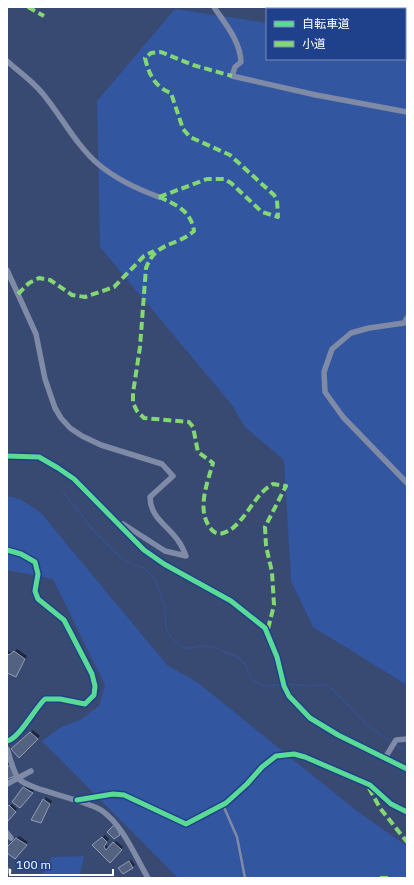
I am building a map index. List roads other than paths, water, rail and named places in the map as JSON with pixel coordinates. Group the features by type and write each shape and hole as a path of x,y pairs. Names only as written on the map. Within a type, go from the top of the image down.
{"street":[{"path":"214,7 235,40 240,53 241,62 236,67 232,76 316,95 407,112"},
{"path":"7,62 22,73 42,93 84,149 98,164 121,181 141,192 159,198"},
{"path":"7,270 36,334 45,379 55,408 61,418 70,428 82,436 101,445 162,464 173,476 150,497 150,503 154,514 178,541 186,556 165,551 112,517"},
{"path":"407,318 404,323 369,328 351,333 332,349 324,372 325,392 343,417 407,483"},
{"path":"7,456 39,457 58,468 74,479 144,550 164,564 218,593 265,628 277,657 284,686 293,701 310,718 338,735 407,769"},
{"path":"7,550 21,554 35,562 38,574 36,591 38,599 43,606 64,620 92,674 95,686 94,695 85,704 60,699 45,699 37,707 20,731 11,740 7,741"},
{"path":"385,758 396,740 407,739"},
{"path":"7,749 18,778 29,785 77,800 102,811 119,829 148,878"},
{"path":"77,800 113,794 124,795 186,824 223,804 247,784 262,767 276,756 294,754 305,757 370,785 391,804 407,812"},
{"path":"7,784 31,771"},
{"path":"7,833 11,838"}],"lane":[{"path":"223,804 237,837 244,878"}],"waterway":[{"path":"63,492 95,532 122,559 131,564 144,568 155,579 165,608 166,628 169,635 180,646 189,649 200,646 214,647 239,658 246,666 252,680 264,686 289,684 310,686 325,685 332,689 367,725 395,745 407,750"}]}
